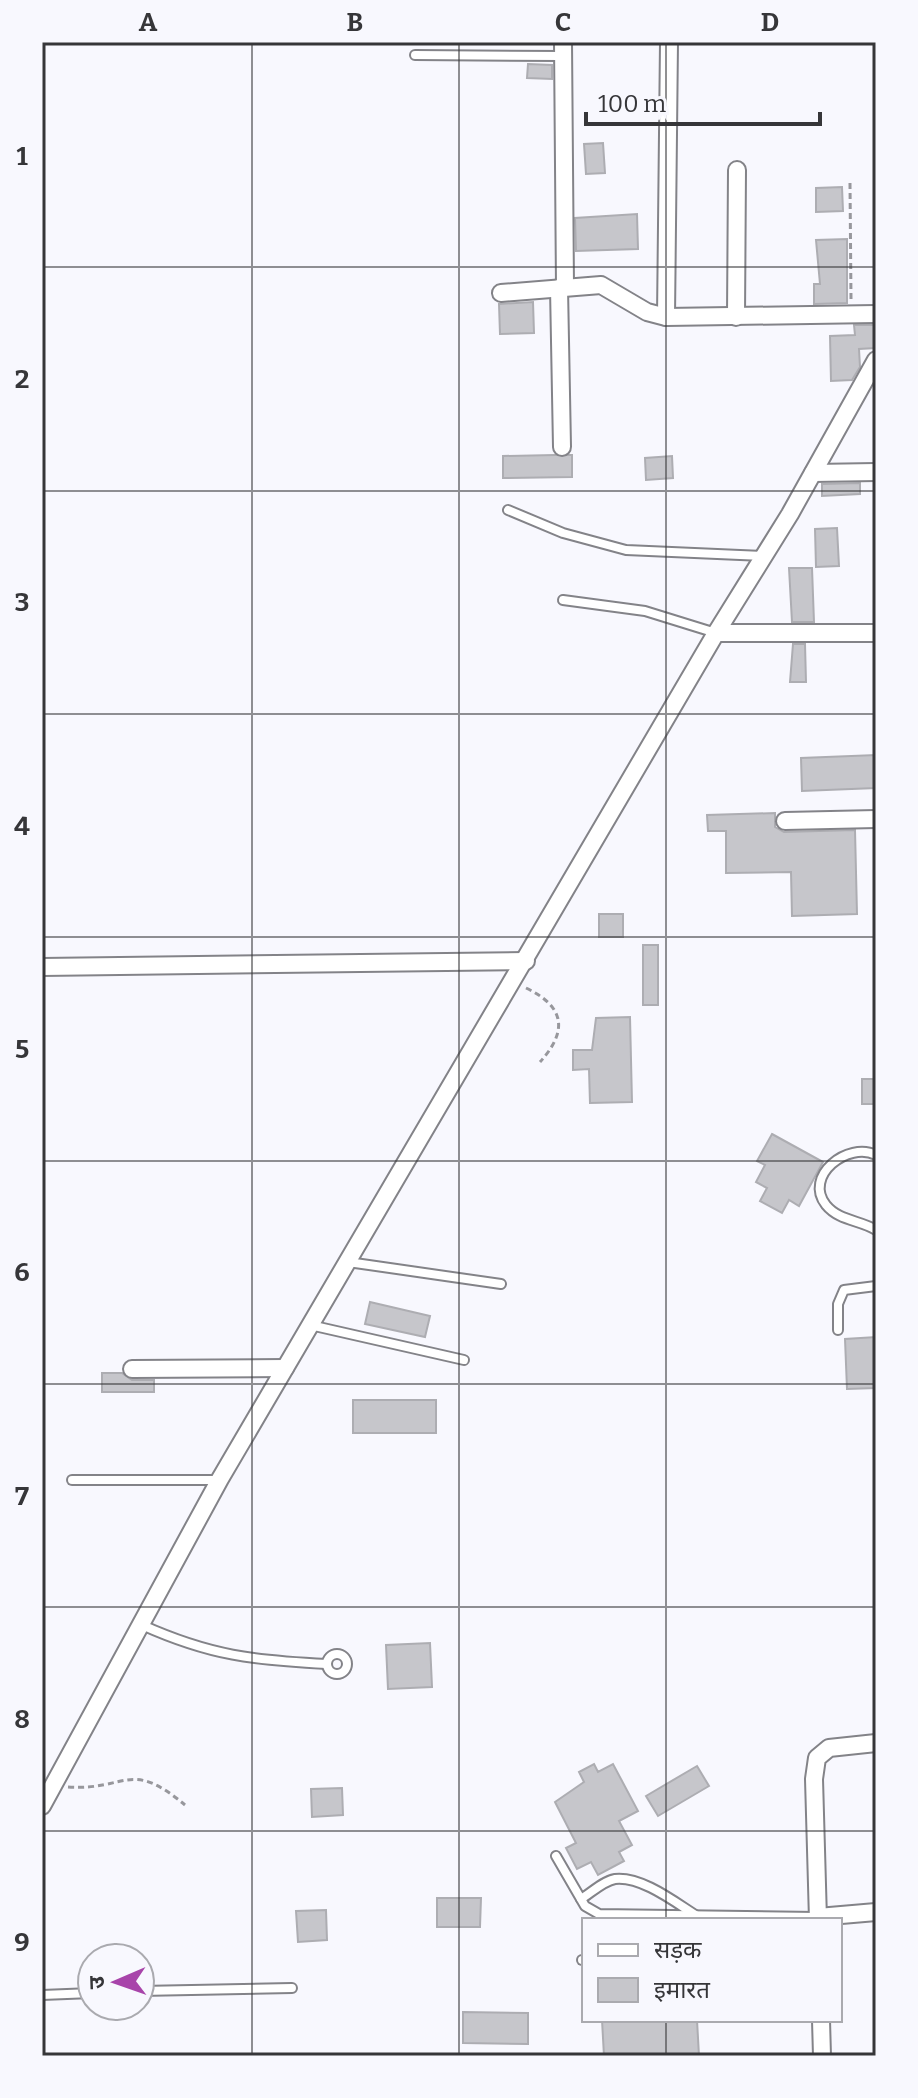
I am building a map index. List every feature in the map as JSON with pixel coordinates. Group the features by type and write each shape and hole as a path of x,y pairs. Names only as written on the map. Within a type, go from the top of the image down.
{"street":[{"path":"666,317 669,42"},
{"path":"562,447 563,49"},
{"path":"736,317 737,170"},
{"path":"501,293 601,285 647,312 666,317 876,314"},
{"path":"42,1806 220,1479 511,980 526,961 716,633 813,473 876,360"},
{"path":"813,473 876,472"},
{"path":"716,633 876,633"},
{"path":"785,821 876,819"},
{"path":"42,967 526,961"},
{"path":"132,1369 285,1368"},
{"path":"876,1743 829,1748 817,1758 814,1779 818,1918 876,1912"},
{"path":"821,2022 822,2056"}],"lane":[{"path":"415,55 563,49"},
{"path":"508,510 563,533 626,550 764,556"},
{"path":"563,600 645,611 716,633"},
{"path":"875,1226 833,1213 823,1202 820,1182 838,1158 850,1152 860,1150 876,1155"},
{"path":"347,1261 501,1284"},
{"path":"838,1330 838,1304 844,1290 876,1286"},
{"path":"310,1325 464,1360"},
{"path":"72,1480 220,1479"},
{"path":"142,1625 211,1652 275,1662 327,1664"},
{"path":"556,1856 588,1909 599,1914 818,1918"},
{"path":"581,1899 606,1882 621,1880 665,1896 698,1917"},
{"path":"156,1991 292,1988"},
{"path":"42,1995 76,1994"}],"path":[{"path":"850,183 851,315"},
{"path":"511,980 537,993 557,1011 559,1031 540,1062"},
{"path":"54,1787 95,1788 136,1777 156,1783 185,1805"}],"building":[{"path":"528,64 552,65 552,79 527,78"},
{"path":"603,143 605,173 586,174 584,144"},
{"path":"842,187 843,211 816,212 816,188"},
{"path":"637,214 638,249 576,251 575,218"},
{"path":"847,239 847,303 814,304 814,284 820,284 816,240"},
{"path":"533,302 534,333 500,334 499,304"},
{"path":"854,325 876,325 876,348 859,349 860,367 852,380 831,381 830,336 855,335"},
{"path":"572,455 572,477 503,478 503,456"},
{"path":"672,456 673,478 646,480 645,458"},
{"path":"860,483 860,494 822,496 822,484"},
{"path":"837,528 839,566 816,567 815,529"},
{"path":"789,568 812,568 814,622 792,622"},
{"path":"793,644 805,644 806,682 790,682"},
{"path":"876,755 876,788 802,791 801,758"},
{"path":"775,813 775,827 784,832 855,830 857,914 792,916 791,872 726,873 726,831 708,831 707,815"},
{"path":"599,914 623,914 623,937 599,937"},
{"path":"643,945 658,945 658,1005 643,1005"},
{"path":"630,1017 632,1102 590,1103 589,1069 573,1070 573,1050 592,1050 596,1018"},
{"path":"862,1079 876,1079 876,1104 862,1104"},
{"path":"772,1134 823,1162 799,1206 789,1200 782,1213 760,1201 767,1188 756,1182 765,1165 757,1161"},
{"path":"370,1302 430,1316 425,1337 365,1324"},
{"path":"876,1337 876,1388 847,1389 845,1339"},
{"path":"102,1373 122,1373 132,1380 154,1380 154,1392 102,1392"},
{"path":"353,1400 436,1400 436,1433 353,1433"},
{"path":"430,1643 432,1687 388,1689 386,1645"},
{"path":"594,1764 598,1772 613,1764 638,1811 619,1821 632,1845 619,1852 624,1861 598,1875 591,1862 577,1869 566,1848 576,1843 555,1802 584,1782 579,1772"},
{"path":"697,1766 709,1786 658,1816 646,1796"},
{"path":"342,1788 343,1815 312,1817 311,1789"},
{"path":"437,1898 481,1898 480,1927 437,1927"},
{"path":"326,1910 327,1940 298,1942 296,1911"},
{"path":"463,2012 528,2013 528,2044 463,2043"},
{"path":"602,2022 697,2022 699,2056 604,2056"}]}
